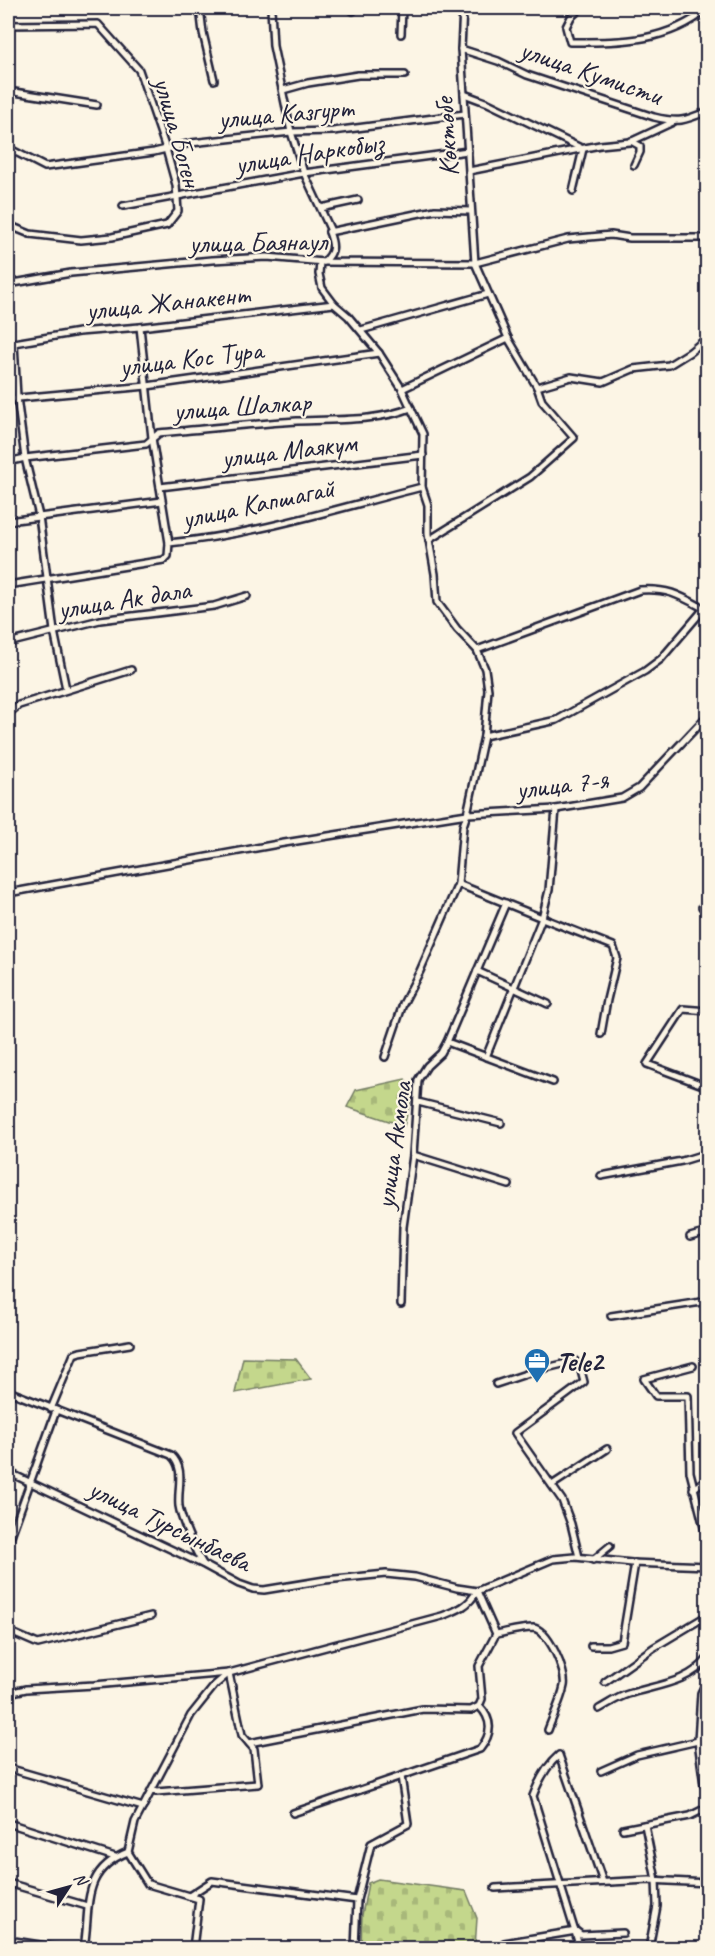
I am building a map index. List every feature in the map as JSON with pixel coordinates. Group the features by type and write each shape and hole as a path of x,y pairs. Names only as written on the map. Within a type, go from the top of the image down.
{"street":[{"path":"200,8 214,81"},
{"path":"271,8 273,46 291,132 304,172 331,231 329,232 334,245 332,255 322,262 318,274 322,288 334,304 362,330 379,352 402,389 423,435 422,487 428,505 429,540 437,602 477,650 640,590 658,589 675,593 705,606 668,651 645,671 557,720 484,736"},
{"path":"401,34 402,8"},
{"name":"Көктөбе","path":"429,540 530,477 574,438 542,401 537,387 508,339 475,263 461,49 463,8"},
{"path":"580,8 571,17 566,27 570,42 624,42 657,36 695,19 708,9"},
{"name":"улица Боген","path":"8,25 98,24 139,70 176,185 178,211 167,225 112,237 81,240 30,234 8,225"},
{"name":"улица Кумисти","path":"461,49 498,61 527,75 674,122 708,111"},
{"path":"283,90 358,75 405,75"},
{"path":"8,91 97,105"},
{"path":"464,94 488,103 583,149"},
{"name":"улица Казгурт","path":"8,148 45,167 87,162 191,143 291,132 333,131 465,114"},
{"path":"469,171 631,141 674,122"},
{"path":"631,141 640,146 640,152 634,165"},
{"path":"573,191 583,149"},
{"name":"улица Наркобыз","path":"123,206 304,172 468,151"},
{"path":"321,208 358,201"},
{"path":"329,232 435,210 471,211"},
{"name":"улица Баянаул","path":"8,284 71,273 212,260 267,257 322,262 475,263 578,238 611,235 630,238 708,238"},
{"path":"362,330 488,294"},
{"name":"улица Жанакент","path":"10,343 78,332 334,304"},
{"path":"140,327 152,438 169,543"},
{"path":"537,387 571,377 603,382 633,369 669,364 708,338"},
{"path":"402,389 508,339"},
{"path":"10,343 25,458 39,516 54,631 66,688"},
{"name":"улица Кос Тура","path":"8,399 147,387 379,352"},
{"name":"улица Шалкар","path":"8,462 146,444 159,433 296,422 357,420 393,415 411,408"},
{"name":"улица Маякум","path":"160,487 423,455"},
{"name":"улица Капшагай","path":"8,585 164,560 168,556 169,543 247,532 422,487"},
{"path":"8,521 162,501"},
{"name":"улица Ак дала","path":"8,643 100,621 214,606 247,597"},
{"name":"улица 7-я","path":"477,650 485,669 488,690 484,736 467,814 556,809 606,803 622,798 639,788 708,715"},
{"path":"8,714 19,705 66,688 131,670"},
{"path":"486,1057 512,987 542,918 549,890 556,809"},
{"path":"8,893 278,844 467,814 463,826 458,884 403,1004 385,1057"},
{"path":"458,884 613,946 618,958 601,1034"},
{"path":"702,907 708,898"},
{"name":"улица Акмола","path":"401,1304 403,1227 413,1155 418,1080 427,1066 441,1053 447,1042 506,903"},
{"path":"477,970 548,1004"},
{"path":"708,1011 683,1009 647,1064 708,1087"},
{"path":"447,1042 553,1082"},
{"path":"418,1102 501,1123"},
{"path":"601,1176 682,1161 708,1153"},
{"path":"413,1155 509,1185"},
{"path":"690,1237 708,1232"},
{"path":"611,1316 708,1301"},
{"path":"8,1544 74,1354 130,1344"},
{"path":"496,1384 575,1361 580,1367 584,1382 515,1433 562,1500 579,1557"},
{"path":"693,1366 644,1378 656,1396 688,1396 690,1472 708,1543"},
{"path":"8,1391 171,1455 178,1461 179,1506 197,1554 204,1565"},
{"path":"552,1485 607,1449"},
{"name":"улица Турсынбаева","path":"8,1472 204,1565 239,1584 253,1588 264,1590 325,1580 386,1574 415,1577 477,1591"},
{"path":"693,1489 708,1478"},
{"path":"593,1560 610,1546"},
{"path":"8,1693 26,1689 229,1673 442,1616 462,1608 472,1600 477,1591 553,1559 579,1557 635,1563 708,1566"},
{"path":"591,1646 608,1646 622,1641 635,1563"},
{"path":"477,1591 496,1634"},
{"path":"605,1682 653,1648 708,1615"},
{"path":"8,1631 38,1644 152,1616"},
{"path":"496,1634 533,1628 543,1631 548,1638 564,1677 564,1686 548,1730"},
{"path":"249,1743 423,1709 471,1710 478,1706 482,1699 479,1666 496,1634"},
{"path":"598,1708 625,1695 693,1674 708,1658"},
{"path":"708,1668 707,1681 701,1693 698,1741 704,1785 708,1791"},
{"path":"152,1790 156,1792 258,1784 254,1749 242,1735 229,1673"},
{"path":"193,1948 199,1899 148,1884 128,1852 135,1822 191,1715 215,1685 229,1673"},
{"path":"293,1813 480,1749 490,1729 487,1714 478,1706"},
{"path":"601,1771 637,1755 698,1741"},
{"path":"580,1948 533,1796 550,1762 559,1755 603,1882"},
{"path":"8,1768 143,1807"},
{"path":"355,1948 357,1900 370,1844 408,1824 401,1776"},
{"path":"623,1829 690,1816 708,1807"},
{"path":"8,1823 115,1857"},
{"path":"645,1825 656,1880 657,1906 649,1948"},
{"path":"102,1948 84,1947 91,1886 101,1870 115,1857 128,1852"},
{"path":"495,1888 656,1880 708,1883"},
{"path":"189,1896 212,1881 357,1900"},
{"path":"8,1883 87,1906"},
{"path":"504,1942 576,1931 581,1935 623,1933"},
{"path":"8,1940 58,1948"}],"green space":[{"path":"405,1079 413,1091 404,1126 347,1107 356,1090"},
{"path":"243,1358 296,1359 311,1379 235,1393"},
{"path":"378,1879 466,1891 477,1918 475,1948 361,1948 362,1915 368,1883"}],"place":[{"name":"Tele2","path":"537,1384"}]}
